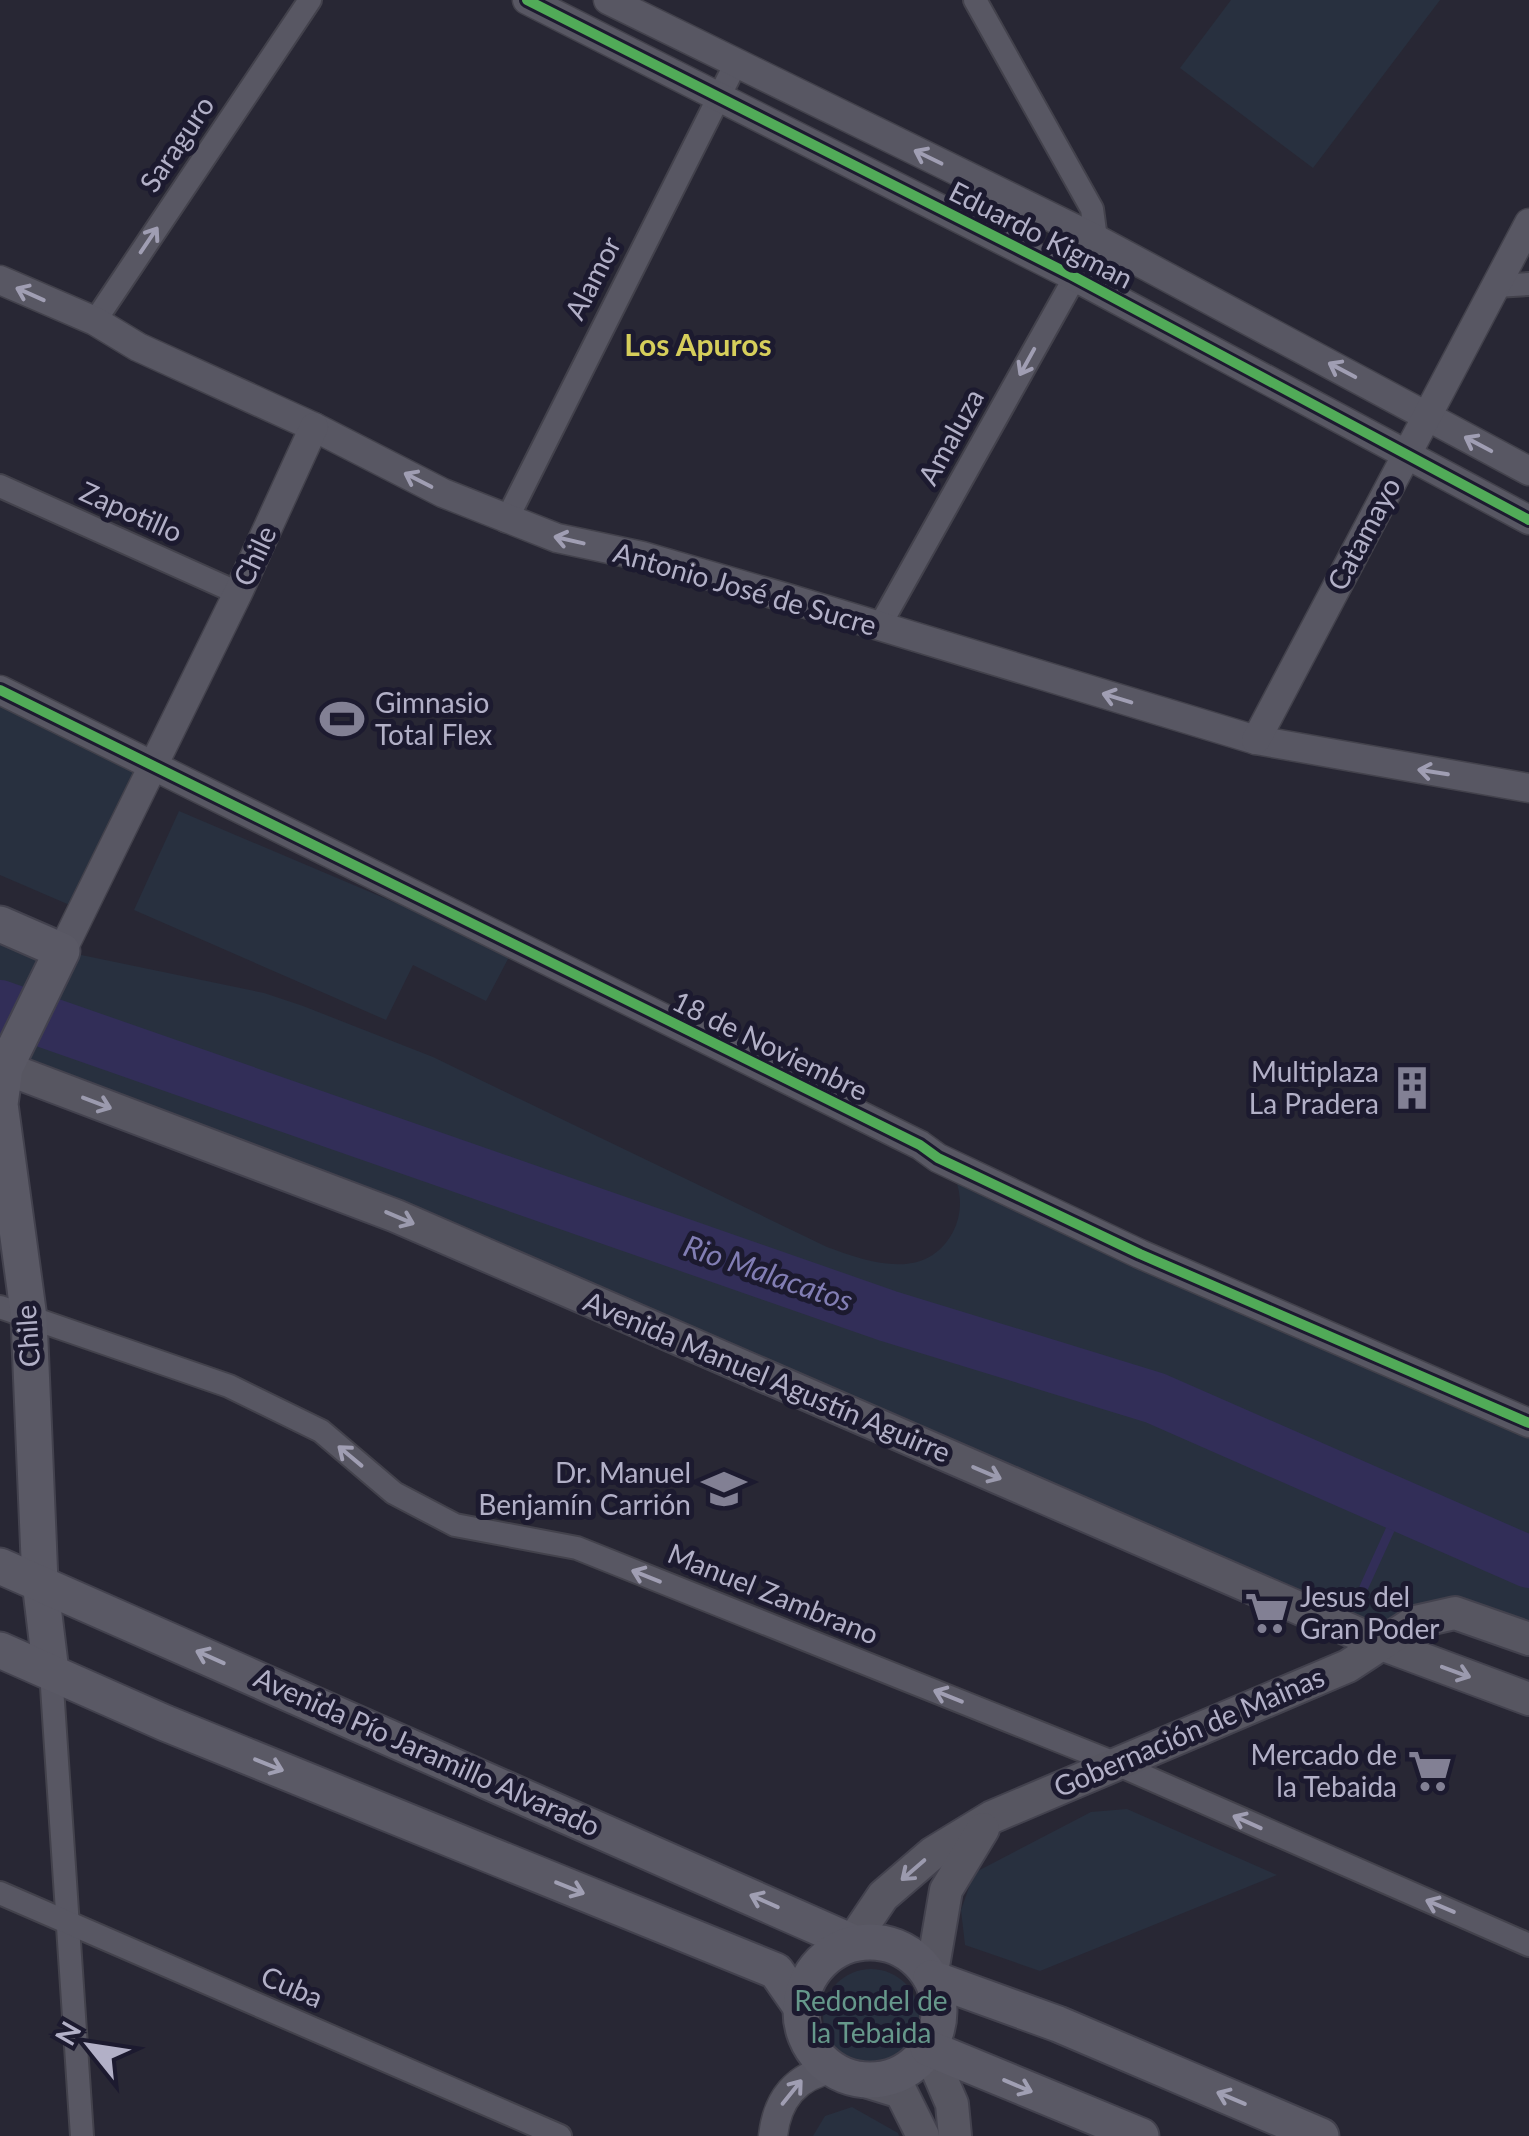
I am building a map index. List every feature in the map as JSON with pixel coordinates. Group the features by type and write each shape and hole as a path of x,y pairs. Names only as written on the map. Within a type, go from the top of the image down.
{"main road":[{"path":"0,924 59,957"},
{"name":"Chile","path":"51,1672 14,1312 0,1104 6,1062 59,957"},
{"name":"Avenida Manuel Agustín Aguirre","path":"6,1062 396,1216 1384,1645 1529,1699"},
{"name":"Avenida Pío Jaramillo Alvarado","path":"0,1566 852,1942"},
{"name":"Gobernación de Mainas","path":"852,1942 883,1896 933,1853 992,1817 1112,1762 1317,1679 1384,1645 1415,1622 1454,1613 1529,1639"},
{"path":"0,1650 776,1972 802,2007 808,2042 847,2075 901,2092 923,2136"},
{"path":"931,1978 946,1890 992,1817"},
{"path":"802,2007 816,1969 834,1950 852,1942 886,1943 920,1963 931,1978 938,2001 938,2026 928,2048 907,2070 847,2075"},
{"path":"931,1978 1058,2024 1321,2136"},
{"path":"928,2048 952,2104 955,2136"},
{"path":"928,2048 1141,2136"}],"street":[{"name":"Saraguro","path":"95,321 310,0"},
{"name":"Eduardo Kigman","path":"527,0 1075,277 1529,520"},
{"name":"Eduardo Kigman","path":"608,0 1096,240 1529,471"},
{"path":"974,0 1092,209 1096,240 1075,277"},
{"name":"Alamor","path":"506,521 736,63"},
{"name":"Catamayo","path":"1256,740 1529,223"},
{"name":"Amaluza","path":"879,627 1075,277"},
{"name":"Antonio José de Sucre","path":"0,280 95,321 138,347 506,521 1256,740 1529,788"},
{"path":"1496,286 1529,284"},
{"name":"Chile","path":"59,957 238,593 314,427"},
{"name":"Zapotillo","path":"0,486 238,593"},
{"name":"18 de Noviembre","path":"0,690 920,1144 938,1158 1158,1262 1529,1424"},
{"name":"Manuel Zambrano","path":"14,1312 229,1386 321,1432 394,1493 456,1525 577,1548 1112,1762 1529,1946"},
{"name":"Chile","path":"51,1672 64,1921 82,2136"},
{"name":"Cuba","path":"0,1893 560,2136"},
{"path":"774,2136 784,2096 807,2074 847,2075"}],"green space":[{"path":"1231,0 1440,0 1313,168 1180,68"},
{"path":"0,695 140,761 72,906 0,875"},
{"path":"179,811 436,920 509,957 486,1001 413,965 386,1020 134,910"},
{"path":"0,924 62,951 264,993 303,1006 433,1057 827,1247 861,1258 913,1263 942,1248 953,1232 960,1209 952,1172 1529,1423 1529,1639 1455,1613 1395,1634 0,1066"},
{"path":"1127,1809 1277,1875 1040,1971 965,1945 961,1910 974,1873 1091,1812"},
{"name":"Redondel de la Tebaida","path":"871,1969 889,1973 905,1983 915,1999 919,2017 915,2035 905,2051 889,2061 871,2065 853,2061 837,2051 827,2035 823,2017 827,1999 837,1983 853,1973"},
{"path":"852,2107 899,2136 813,2136 825,2116"}],"waterway":[{"name":"Rio Malacatos","path":"0,1006 888,1316 1155,1398 1529,1562"},
{"path":"1364,1587 1400,1508"}],"cycle path":[{"path":"527,0 1071,275 1529,520"},
{"path":"0,690 920,1145 938,1158 1140,1254 1529,1423"}],"place":[{"name":"Gimnasio Total Flex","path":"342,719"},
{"name":"Multiplaza La Pradera","path":"1412,1088"},
{"name":"Dr. Manuel Benjamín Carrión","path":"724,1489"},
{"name":"Jesus del Gran Poder","path":"1267,1613"},
{"name":"Mercado de la Tebaida","path":"1430,1771"}],"district":[{"name":"Los Apuros","path":"698,346"}]}
